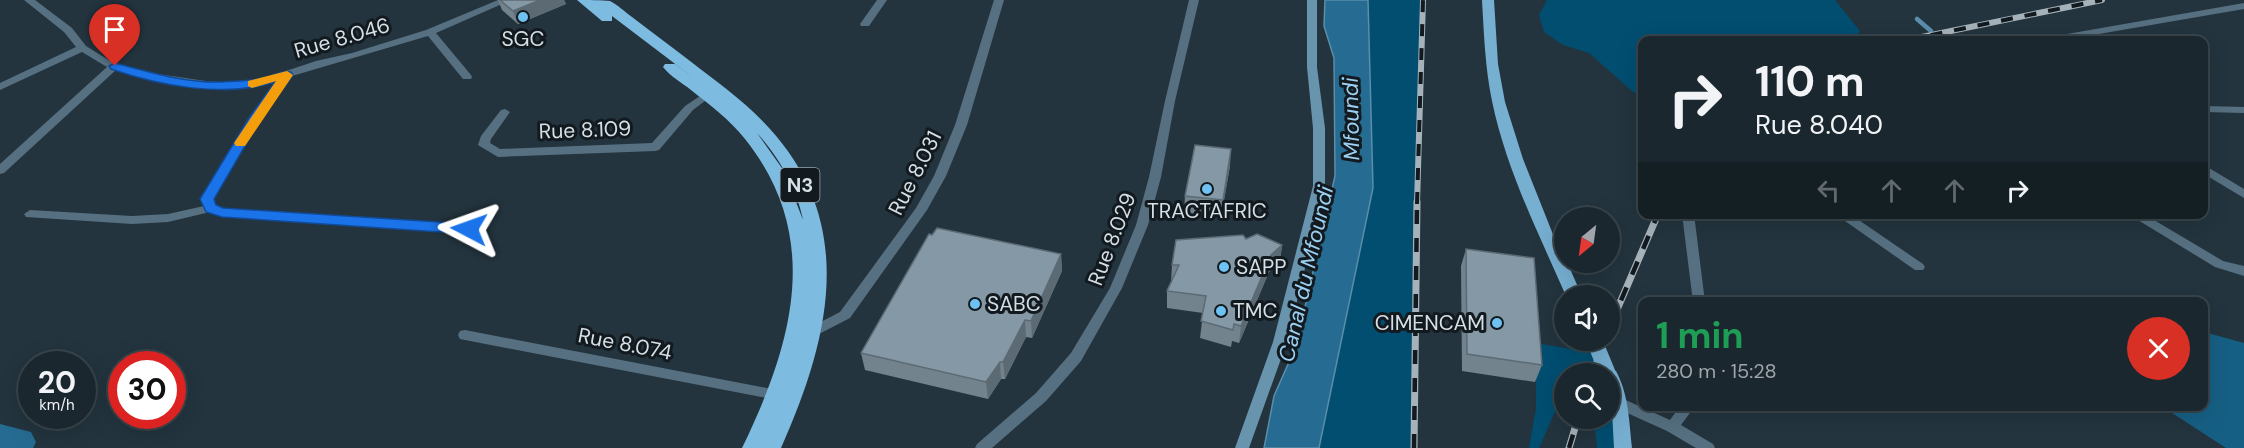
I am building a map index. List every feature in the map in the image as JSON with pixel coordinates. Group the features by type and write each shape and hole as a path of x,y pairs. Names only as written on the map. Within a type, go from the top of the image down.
{"highway":[{"name":"N3","path":"584,0 706,95 750,135 770,164 794,210 800,237 802,273 800,320 777,395 752,448"},
{"name":"N3","path":"600,0 714,87 765,133 785,158 799,182 809,207 816,236 820,270 819,302 804,373 771,448"}],"main road":[{"path":"1242,448 1280,342 1319,186 1319,128 1312,67 1312,0"},
{"path":"1488,0 1493,73 1509,138 1521,176 1570,285"},
{"path":"1620,414 1623,448"}],"street":[{"name":"Rue 8.046","path":"29,0 68,30 82,48 96,58 136,74 219,86 263,82 320,63 355,55 430,32 506,0"},
{"path":"865,24 882,0"},
{"name":"Rue 8.031","path":"814,331 844,315 860,297 921,210 940,176 961,125 999,0"},
{"name":"Rue 8.029","path":"982,448 1041,397 1077,357 1116,288 1142,225 1155,177 1194,0"},
{"path":"2074,36 2244,7"},
{"path":"430,32 467,77"},
{"path":"0,87 82,48"},
{"path":"0,170 115,66"},
{"path":"211,208 207,199 255,118 287,75"},
{"name":"Rue 8.109","path":"505,112 485,139 484,145 498,153 655,147 689,108 706,95"},
{"path":"2208,109 2244,110"},
{"path":"2208,171 2244,194"},
{"path":"2224,181 2244,182"},
{"path":"30,214 132,220 168,218 211,208 222,212 469,229"},
{"path":"1689,219 1698,297"},
{"path":"1848,219 1919,267"},
{"path":"2142,219 2219,264 2244,271"},
{"name":"Rue 8.074","path":"465,335 777,395"},
{"path":"1620,403 1672,427 1708,448"},
{"path":"1672,427 1684,411"}],"shaded area":[{"path":"1368,0 1423,0 1418,113 1414,448 1319,448 1373,188"},
{"path":"1547,0 1835,0 1860,31 1857,36 1638,36 1638,95 1589,53 1563,45 1544,32 1539,15"},
{"path":"2208,333 2244,343 2244,448 2226,448 2169,411 2208,411"},
{"path":"1536,343 1554,346 1554,351 1583,351 1600,354 1604,363 1554,363 1554,414 1539,448 1529,448 1536,408"},
{"path":"1595,429 1620,429 1623,448 1597,448"}],"water":[{"name":"Mfoundi","path":"1325,0 1368,0 1373,188 1319,448 1264,448 1274,396 1296,346 1335,176 1334,58 1324,26"}],"building":[{"path":"500,0 540,0 513,11"},
{"name":"TRACTAFRIC","path":"1195,145 1231,149 1223,200 1185,196"},
{"name":"SABC","path":"937,228 1061,254 1031,321 1025,320 1003,362 1000,362 986,382 861,353 929,234 932,235"},
{"path":"1257,234 1282,245 1271,255 1241,326 1234,324 1233,330 1201,321 1206,296 1167,291 1179,265 1172,265 1176,240 1243,235 1246,239"},
{"name":"CIMENCAM","path":"1466,249 1534,258 1542,365 1467,354"}],"waterway":[{"path":"1917,19 1931,31"},
{"path":"0,439 18,442"}],"railway":[{"path":"1417,204 1423,0"},
{"path":"1926,36 2102,0"},
{"path":"1414,448 1417,202"},
{"path":"1620,303 1656,219"},
{"path":"1597,363 1600,351"},
{"path":"1569,448 1575,429"}],"slow traffic":[{"path":"240,143 255,118 287,75 252,84"}],"place":[{"name":"SGC","path":"523,17"},
{"name":"TRACTAFRIC","path":"1207,189"},
{"name":"SAPP","path":"1224,267"},
{"name":"SABC","path":"975,304"},
{"name":"TMC","path":"1221,311"},
{"name":"CIMENCAM","path":"1497,323"}],"route":[{"path":"115,66 136,74 219,86 263,82 287,75 255,118 207,199 211,208 222,212 469,229"}],"water label":[{"name":"Canal du Mfoundi","path":"1306,274"}]}
